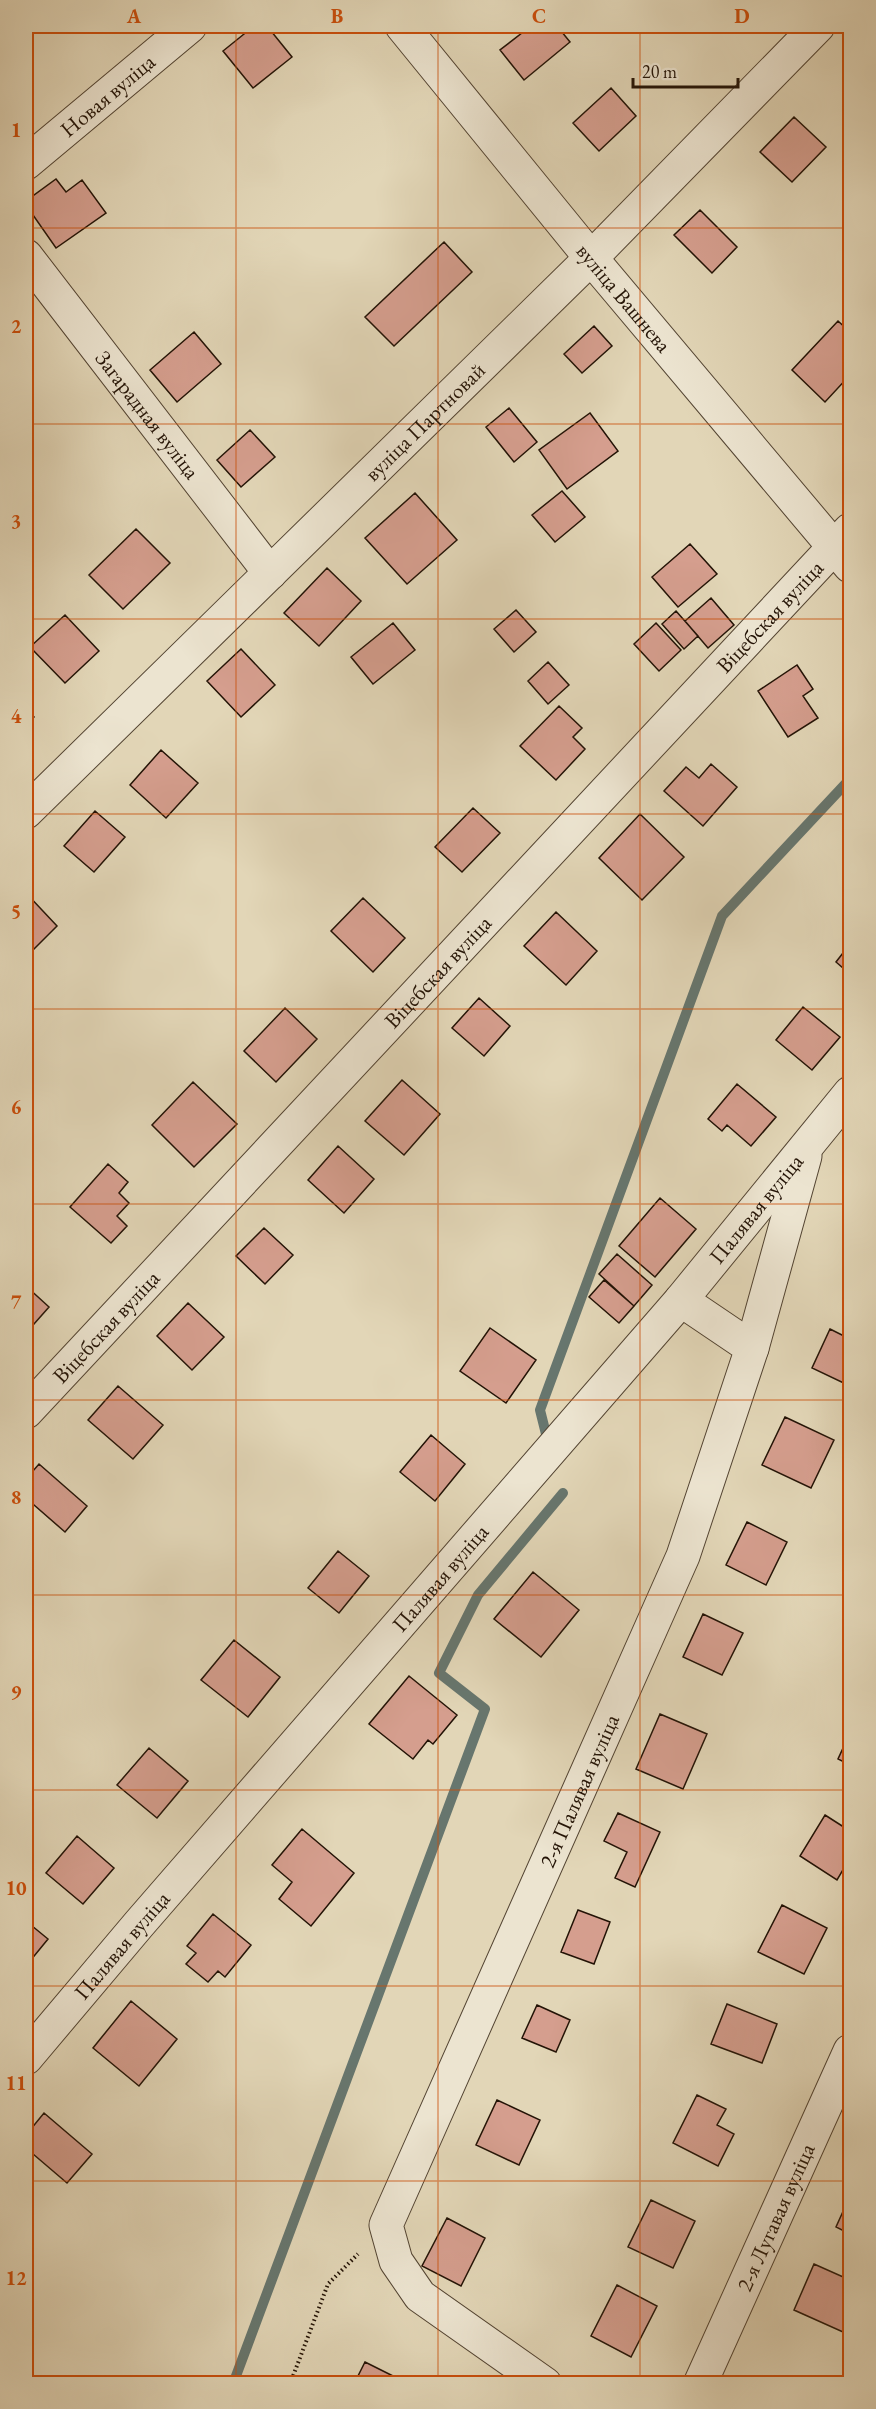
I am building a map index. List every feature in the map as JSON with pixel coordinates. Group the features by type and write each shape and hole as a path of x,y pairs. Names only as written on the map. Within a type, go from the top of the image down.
{"street":[{"name":"Новая вуліца","path":"26,163 190,26"},
{"name":"вуліца Вашнева","path":"402,26 591,258 845,548"},
{"name":"вуліца Партновай","path":"26,812 591,258 818,26"},
{"name":"Загарадная вуліца","path":"26,256 270,573"},
{"name":"Віцебская вуліца","path":"26,1412 845,548"},
{"name":"Палявая вуліца","path":"26,2058 139,1924 681,1300 850,1093"},
{"name":"2-я Палявая вуліца","path":"386,2225 683,1556 752,1348 809,1143"},
{"path":"681,1300 752,1348"},
{"name":"2-я Лугавая вуліца","path":"700,2384 850,2051"},
{"path":"386,2225 396,2261 420,2296 545,2384"}],"path":[{"path":"290,2384 328,2284 386,2225"}],"building":[{"path":"254,26 267,26 292,57 253,88 223,51"},
{"path":"531,26 557,26 570,42 524,80 500,50"},
{"path":"611,88 636,116 599,151 573,123"},
{"path":"794,117 826,147 792,182 760,152"},
{"path":"56,179 66,192 82,180 106,213 56,248 26,205 26,201"},
{"path":"700,210 737,247 712,273 674,235"},
{"path":"444,242 472,272 394,346 365,317"},
{"path":"838,321 850,332 850,375 825,402 792,370"},
{"path":"594,326 612,346 582,373 564,354"},
{"path":"194,332 221,364 177,402 150,370"},
{"path":"509,408 537,442 514,462 486,427"},
{"path":"590,413 618,451 567,489 539,450"},
{"path":"250,430 275,457 241,487 217,460"},
{"path":"562,491 585,517 555,542 532,515"},
{"path":"415,493 457,540 407,584 365,538"},
{"path":"136,529 170,563 123,609 89,575"},
{"path":"690,544 717,574 678,607 652,577"},
{"path":"327,568 361,601 319,646 284,613"},
{"path":"711,598 734,625 708,648 685,621"},
{"path":"516,610 536,632 514,652 494,629"},
{"path":"676,611 698,636 684,649 662,624"},
{"path":"65,615 99,651 65,683 30,647"},
{"path":"393,623 415,650 373,684 351,657"},
{"path":"656,623 681,650 659,671 634,644"},
{"path":"241,649 275,685 241,717 207,681"},
{"path":"548,662 569,685 548,704 528,681"},
{"path":"797,665 813,689 803,696 818,718 788,737 758,691"},
{"path":"559,706 582,728 573,737 585,749 556,780 520,746"},
{"path":"26,708 34,717 26,725"},
{"path":"161,750 198,783 166,818 130,785"},
{"path":"711,764 737,787 703,826 664,791 686,767 699,778"},
{"path":"473,808 500,833 462,872 435,847"},
{"path":"95,811 125,837 94,872 64,846"},
{"path":"640,814 684,857 642,900 599,858"},
{"path":"26,893 57,926 26,957"},
{"path":"363,898 405,938 373,972 331,931"},
{"path":"556,912 597,951 566,985 524,946"},
{"path":"850,944 850,974 836,962"},
{"path":"479,998 510,1026 484,1056 452,1028"},
{"path":"803,1007 840,1037 812,1070 776,1040"},
{"path":"285,1008 317,1039 276,1082 244,1051"},
{"path":"402,1080 440,1114 404,1155 365,1121"},
{"path":"193,1082 237,1124 194,1167 152,1125"},
{"path":"737,1084 776,1117 751,1146 727,1125 722,1131 708,1119"},
{"path":"338,1146 374,1179 344,1213 308,1180"},
{"path":"108,1164 128,1182 119,1193 129,1203 117,1216 127,1226 111,1243 70,1207"},
{"path":"660,1198 696,1229 655,1277 619,1246"},
{"path":"264,1228 293,1255 265,1284 236,1256"},
{"path":"617,1254 652,1285 634,1306 599,1274"},
{"path":"604,1280 634,1306 619,1323 589,1297"},
{"path":"26,1286 49,1307 26,1333"},
{"path":"188,1303 224,1337 192,1370 157,1336"},
{"path":"490,1328 536,1360 506,1403 460,1371"},
{"path":"830,1329 850,1339 850,1386 812,1368"},
{"path":"118,1386 163,1425 133,1459 88,1420"},
{"path":"785,1417 834,1440 811,1488 762,1465"},
{"path":"431,1435 465,1464 435,1501 400,1472"},
{"path":"39,1464 87,1506 65,1532 26,1498 26,1479"},
{"path":"747,1522 787,1542 766,1585 726,1565"},
{"path":"338,1551 369,1576 339,1613 308,1588"},
{"path":"533,1572 579,1610 541,1657 494,1619"},
{"path":"703,1614 743,1633 722,1675 683,1657"},
{"path":"234,1640 280,1677 248,1717 201,1680"},
{"path":"409,1676 457,1715 433,1744 428,1740 413,1759 369,1724"},
{"path":"660,1714 707,1734 683,1789 636,1769"},
{"path":"850,1733 850,1765 838,1759"},
{"path":"149,1748 188,1781 157,1818 117,1785"},
{"path":"618,1813 660,1832 635,1887 615,1878 627,1852 604,1841"},
{"path":"825,1815 850,1831 850,1858 837,1880 800,1856"},
{"path":"302,1829 354,1873 311,1926 279,1899 292,1882 272,1865"},
{"path":"77,1836 114,1868 83,1904 46,1873"},
{"path":"782,1905 827,1928 804,1974 758,1952"},
{"path":"578,1910 610,1922 594,1964 561,1952"},
{"path":"213,1914 251,1945 225,1977 218,1971 208,1982 186,1964 196,1953 187,1946"},
{"path":"26,1921 48,1939 26,1966"},
{"path":"131,2001 177,2039 139,2086 93,2048"},
{"path":"727,2004 777,2024 762,2063 711,2044"},
{"path":"537,2005 570,2020 556,2052 522,2038"},
{"path":"697,2095 726,2109 717,2125 734,2134 718,2166 673,2143"},
{"path":"497,2100 540,2120 519,2165 476,2145"},
{"path":"44,2113 92,2154 67,2183 26,2148 26,2135"},
{"path":"850,2196 850,2234 836,2227"},
{"path":"651,2200 695,2221 673,2268 628,2247"},
{"path":"447,2218 485,2238 461,2286 422,2266"},
{"path":"814,2264 850,2280 850,2315 843,2332 794,2310"},
{"path":"617,2285 657,2306 631,2357 591,2336"},
{"path":"365,2362 409,2384 354,2384"},
{"path":"804,2377 816,2384 801,2384"}],"waterway":[{"path":"547,1438 540,1410 722,916 850,779"},
{"path":"233,2384 485,1709 439,1673 478,1595 563,1493"}]}
